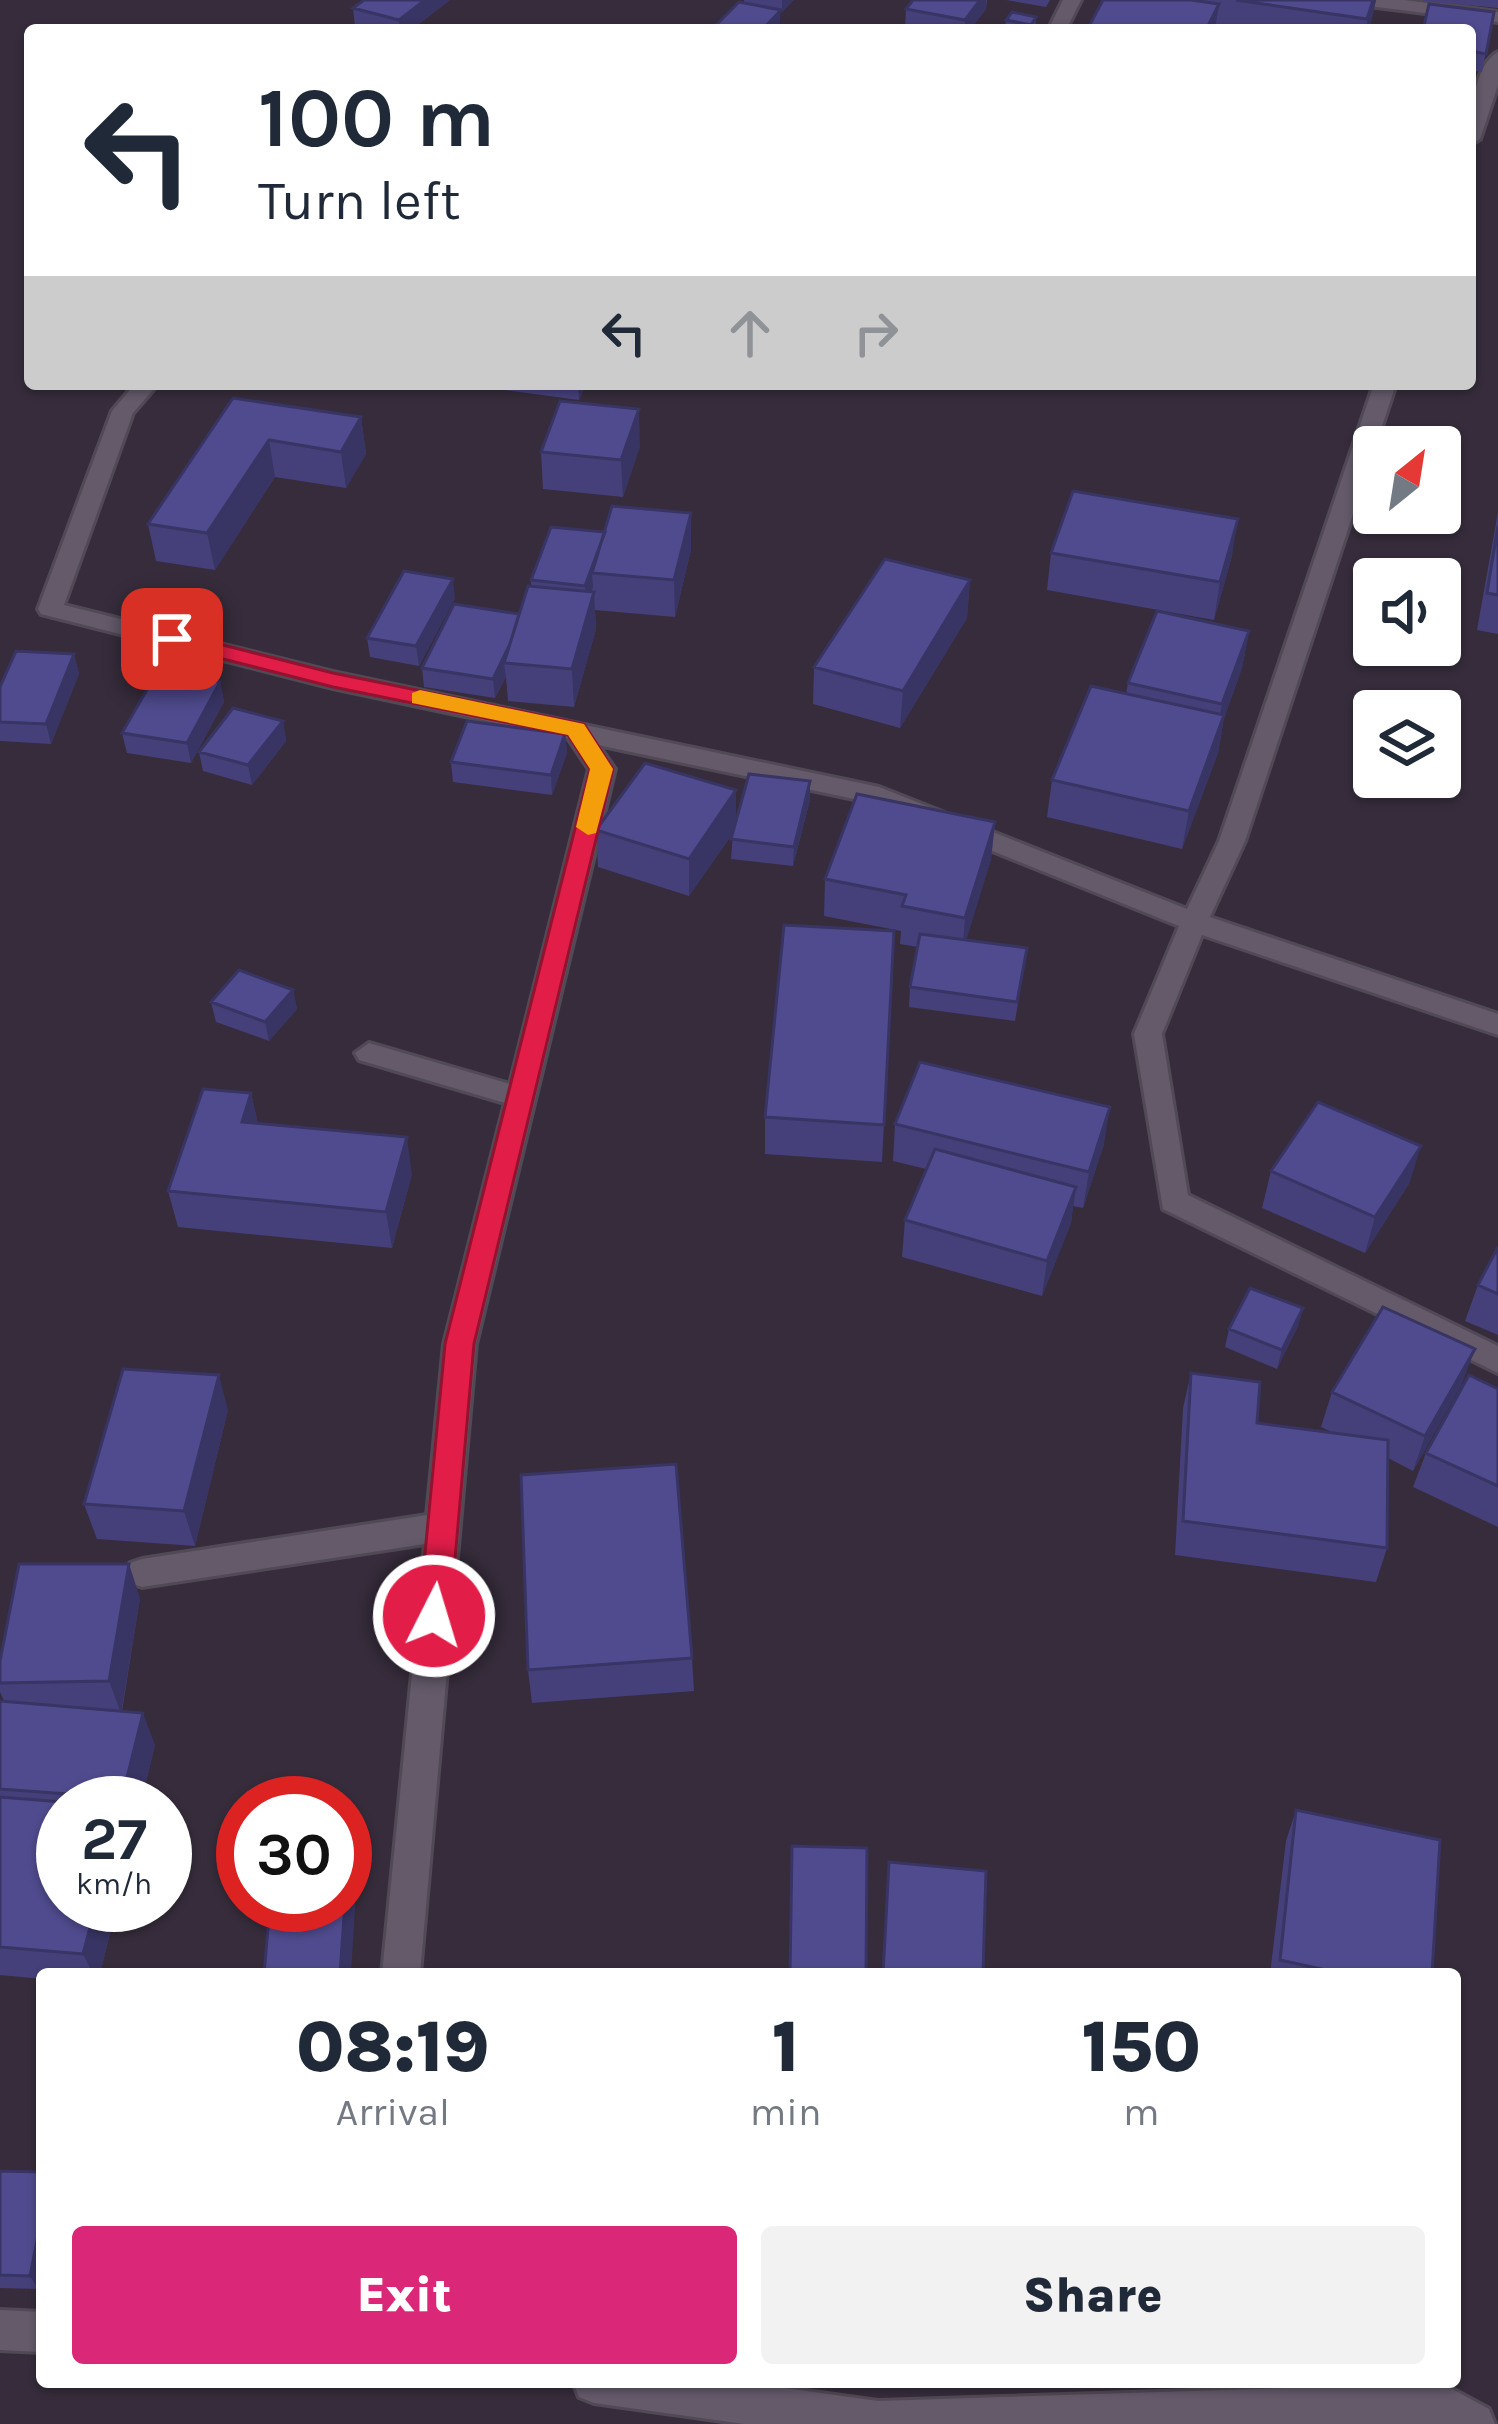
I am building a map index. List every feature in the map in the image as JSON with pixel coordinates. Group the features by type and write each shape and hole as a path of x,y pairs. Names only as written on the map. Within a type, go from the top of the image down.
{"street":[{"path":"1360,0 1498,17"},
{"path":"1476,122 1498,58"},
{"path":"142,390 123,411 50,609 333,680 879,796 1194,922 1498,1025"},
{"path":"1383,390 1232,841 1148,1034 1174,1201 1498,1360"},
{"path":"402,1968 460,1344 602,769 575,729"},
{"path":"369,1053 523,1098"},
{"path":"142,1573 443,1527"},
{"path":"0,2330 36,2332"},
{"path":"637,2388 878,2422 1441,2404 1474,2424"}],"building":[{"path":"364,0 425,0 399,20 353,8"},
{"path":"913,0 980,0 965,20 906,9"},
{"path":"1103,0 1219,4 1209,24 1090,24"},
{"path":"1236,0 1373,0 1367,19"},
{"path":"739,2 781,10 768,24 717,24"},
{"path":"1429,4 1494,12 1486,54 1476,52 1476,24 1424,24"},
{"path":"1012,12 1036,17 1032,24 1006,20"},
{"path":"233,398 361,417 341,452 269,440 207,533 148,524"},
{"path":"560,401 639,409 621,460 541,452"},
{"path":"1073,491 1238,519 1220,582 1051,553"},
{"path":"612,506 691,513 674,580 592,573"},
{"path":"1498,526 1498,595 1487,593"},
{"path":"551,527 605,532 585,586 531,580"},
{"path":"885,559 970,580 903,691 814,667"},
{"path":"404,571 453,579 416,646 367,638"},
{"path":"528,586 594,592 572,669 504,663"},
{"path":"454,604 519,614 493,679 422,668"},
{"path":"1157,611 1249,631 1222,704 1128,683"},
{"path":"16,651 74,654 46,724 0,722 0,687"},
{"path":"156,674 220,682 187,743 122,733"},
{"path":"1091,686 1224,715 1189,811 1052,780"},
{"path":"233,708 283,721 248,765 199,752"},
{"path":"467,721 565,734 551,775 451,762"},
{"path":"645,763 736,790 689,859 596,830"},
{"path":"749,774 810,781 794,847 731,839"},
{"path":"857,794 995,822 965,918 902,906 906,895 825,879"},
{"path":"784,925 894,931 884,1125 765,1117"},
{"path":"920,934 1027,948 1017,1002 910,987"},
{"path":"239,970 293,990 265,1022 211,1002"},
{"path":"920,1062 1110,1107 1089,1172 895,1124"},
{"path":"203,1089 251,1093 242,1122 407,1137 386,1212 168,1191"},
{"path":"1318,1102 1421,1146 1375,1217 1271,1171"},
{"path":"935,1149 1076,1187 1047,1261 905,1220"},
{"path":"1498,1247 1498,1294 1478,1285"},
{"path":"1250,1288 1303,1308 1282,1350 1229,1329"},
{"path":"1383,1307 1475,1349 1425,1436 1332,1392"},
{"path":"123,1369 219,1375 184,1511 84,1504"},
{"path":"1191,1373 1260,1382 1257,1423 1388,1440 1387,1548 1183,1521"},
{"path":"1469,1375 1498,1389 1498,1486 1426,1453"},
{"path":"676,1464 692,1658 528,1670 521,1475"},
{"path":"19,1564 129,1564 109,1681 0,1683"},
{"path":"0,1701 143,1713 127,1776 36,1776 36,1792 0,1789"},
{"path":"0,1797 36,1800 36,1932 89,1932 83,1954 0,1947"},
{"path":"1296,1810 1440,1840 1432,1968 1317,1968 1280,1960"},
{"path":"792,1846 867,1848 866,1968 790,1968"},
{"path":"889,1862 986,1871 983,1968 883,1968"},
{"path":"268,1932 343,1932 340,1968 265,1968"},
{"path":"0,2171 36,2172 36,2246 30,2276 0,2275"}],"slow traffic":[{"path":"420,698 575,729 602,769 588,827"}],"route":[{"path":"172,639 333,680 575,729 602,769 460,1344 434,1616"}]}
